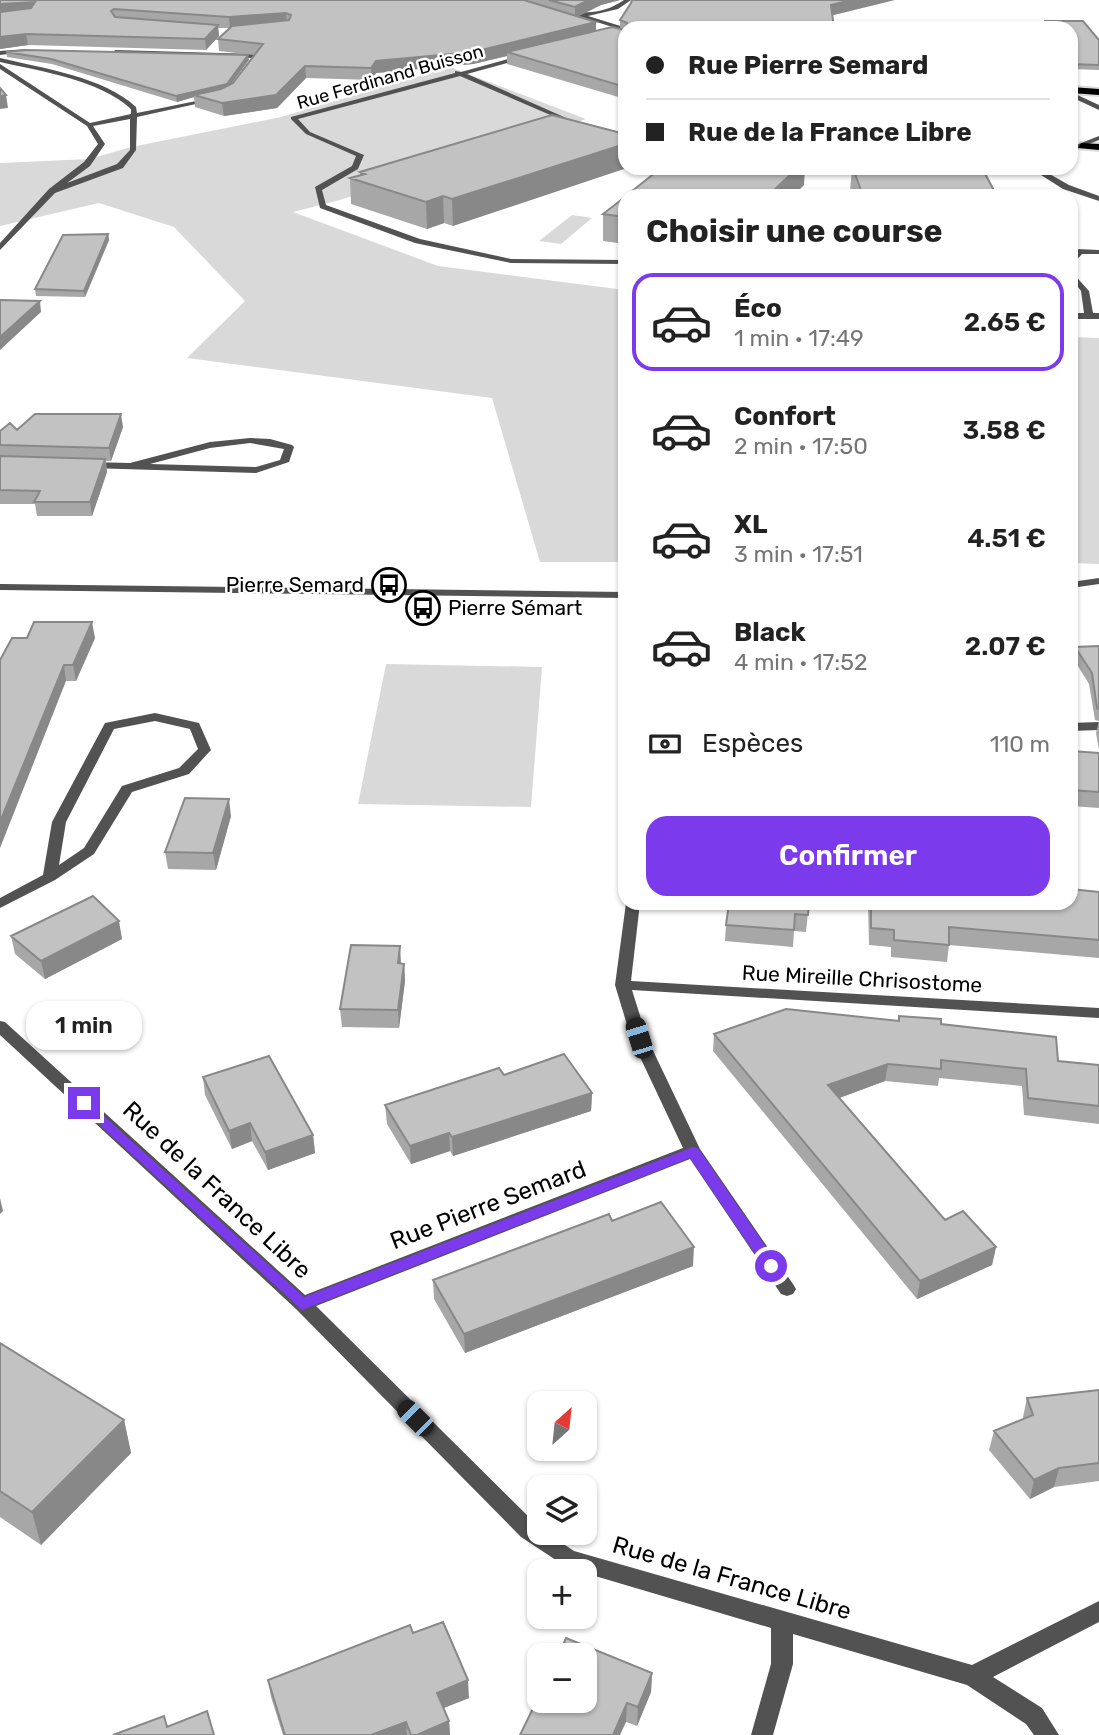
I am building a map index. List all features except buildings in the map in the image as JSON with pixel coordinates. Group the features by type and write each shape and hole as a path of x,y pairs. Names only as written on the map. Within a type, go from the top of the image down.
{"highway":[{"path":"1078,92 1099,93"},
{"path":"1078,148 1099,147"}],"street":[{"path":"580,19 616,8 628,0"},
{"path":"624,21 628,0"},
{"path":"550,6 612,34"},
{"path":"555,14 618,26"},
{"path":"612,34 618,30"},
{"path":"612,34 618,30"},
{"path":"209,54 215,47"},
{"path":"0,53 28,50"},
{"path":"111,52 258,56 244,74"},
{"name":"Rue Ferdinand Buisson","path":"535,54 457,72 293,118 308,133 360,155 355,167 318,189 323,206 418,241 511,261 618,262"},
{"path":"0,60 112,93 132,104 133,150 120,166 52,191"},
{"path":"0,66 89,125 102,144 88,164 52,191 0,248"},
{"path":"457,72 579,125"},
{"path":"1078,96 1099,108"},
{"path":"89,125 222,97"},
{"path":"1078,147 1099,138"},
{"path":"1044,175 1073,189"},
{"path":"1078,191 1099,199"},
{"path":"1078,254 1080,251 1099,252"},
{"path":"1078,282 1085,291 1094,316"},
{"path":"79,465 256,470 285,462 289,447 265,439 220,443 131,466"},
{"path":"1078,583 1099,581"},
{"path":"0,587 618,595"},
{"path":"0,904 50,877 89,851 127,789 184,771 205,750 195,726 155,717 109,726 60,822 50,877"},
{"path":"1078,727 1099,726"},
{"path":"632,910 623,985 639,1038 693,1152 787,1289"},
{"name":"Rue Mireille Chrisostome","path":"623,985 1099,1013"},
{"name":"Rue de la France Libre","path":"0,1026 302,1304 528,1531 568,1559 973,1676 1034,1716 1048,1735"},
{"name":"Rue Pierre Semard","path":"302,1304 693,1152"},
{"path":"973,1676 1099,1611"},
{"path":"762,1735 782,1664 782,1619"}],"shaded area":[{"path":"450,67 586,119 340,200 293,212 438,266 618,289 618,562 540,562 492,398 187,358 245,301 174,227 99,203 0,226 0,163 90,159 131,147 281,117"},
{"path":"572,215 592,218 561,244 539,241"},
{"path":"1078,337 1099,338 1099,564 1078,563"},
{"path":"386,664 542,667 531,807 358,804"}],"place":[{"name":"Pierre Semard","path":"389,585"},
{"name":"Pierre Sémart","path":"423,608"}],"route":[{"path":"84,1103 302,1304 693,1152 771,1266"}]}
